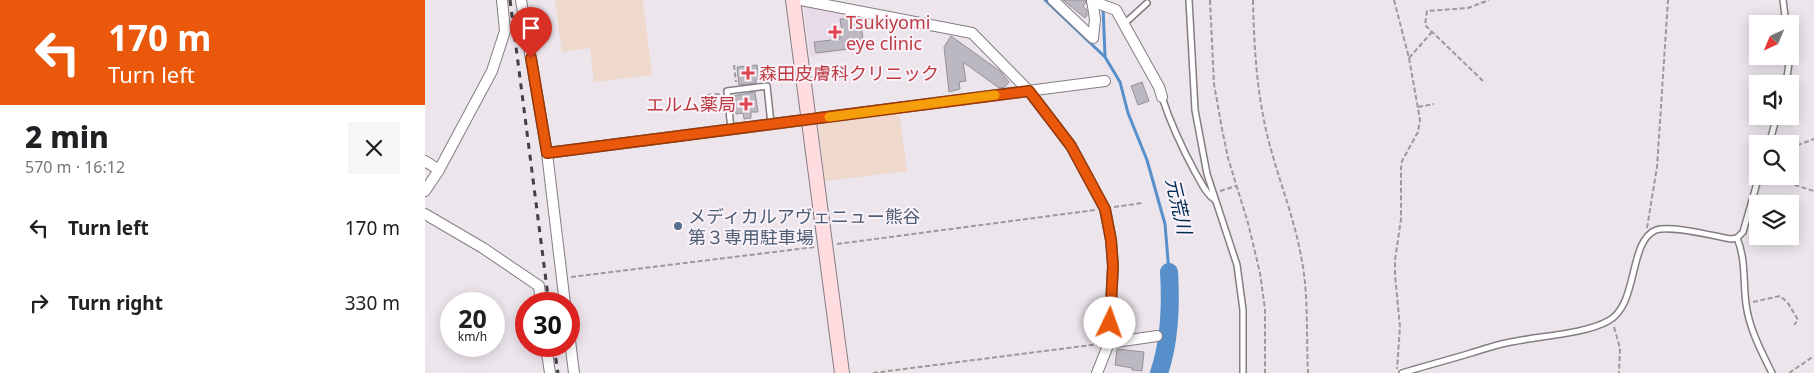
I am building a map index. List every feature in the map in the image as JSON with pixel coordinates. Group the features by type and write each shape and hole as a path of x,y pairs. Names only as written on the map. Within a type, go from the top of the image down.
{"street":[{"path":"425,191 439,170 491,71 505,31 502,0"},
{"path":"521,0 547,153 563,292"},
{"path":"793,0 842,373"},
{"path":"801,0 971,34 1029,91 1071,146 1105,209 1111,240 1113,266 1109,343 1097,373"},
{"path":"1053,0 1093,38 1094,1 1115,6 1159,87 1162,97"},
{"path":"547,153 1105,81"},
{"path":"425,161 439,170"},
{"path":"425,214 483,248 539,286 540,292"},
{"path":"1109,343 1157,336"},
{"path":"548,357 550,373"},
{"path":"572,357 574,373"}],"lane":[{"path":"1189,0 1195,110 1207,174 1237,265 1243,310 1243,373"},
{"path":"1783,0 1785,15"},
{"path":"1124,25 1147,3"},
{"path":"731,129 727,91 767,86 771,124"},
{"path":"1162,97 1172,127 1183,151 1208,194 1215,200"},
{"path":"1402,373 1510,342 1573,331 1609,321 1621,309 1626,299 1645,238 1655,230 1667,228 1731,239 1737,238 1743,232 1756,185"},
{"path":"1737,238 1742,249 1746,304 1755,339 1772,373"}],"path":[{"path":"1210,0 1214,84 1228,158 1248,223 1260,273 1265,309 1265,373"},
{"path":"1253,0 1254,44 1262,112 1302,258 1308,373"},
{"path":"1394,0 1409,58 1418,107 1418,132 1402,161 1401,168 1401,219 1395,260 1400,328 1396,373"},
{"path":"1483,81 1425,25 1427,11 1468,8 1489,0"},
{"path":"1645,238 1657,167 1668,0"},
{"path":"1409,58 1432,32"},
{"path":"734,65 737,90"},
{"path":"707,95 728,93"},
{"path":"1418,107 1434,104"},
{"path":"1799,145 1814,139"},
{"path":"1798,185 1814,191"},
{"path":"1213,193 1236,186"},
{"path":"561,278 1142,203"},
{"path":"1746,304 1780,296 1788,303 1798,320 1794,325"},
{"path":"1609,321 1617,332 1620,348 1619,373"},
{"path":"873,373 1109,343"},
{"path":"1789,373 1814,356"}],"shaded area":[{"path":"555,0 643,0 652,75 594,82 590,48 562,52"},
{"name":"Tsukiyomi eye clinic","path":"803,3 862,15 866,49 810,56"},
{"path":"899,111 907,171 825,181 818,122"}],"building":[{"path":"1063,0 1085,0 1086,3 1083,6 1087,10 1087,16 1085,18"},
{"path":"860,18 864,47 816,53 814,42 840,39 839,32 842,32 840,19"},
{"path":"951,36 1000,71 1009,82 1005,87 999,88 963,62 966,81 959,82 960,89 949,92 944,47"},
{"name":"森田皮膚科クリニック","path":"757,65 759,79 756,80 756,83 739,85 737,67"},
{"path":"1142,82 1149,101 1138,105 1131,86"},
{"name":"エルム薬局","path":"755,92 758,112 751,112 751,118 744,119 743,113 736,114 733,96"},
{"path":"1117,349 1144,352 1142,371 1115,365"}],"waterway":[{"name":"元荒川","path":"1045,0 1105,57 1120,82 1128,113 1147,160 1165,224 1169,272"},
{"name":"元荒川","path":"1103,7 1105,56"},
{"name":"元荒川","path":"1159,373 1163,361 1169,323 1169,272"}],"railway":[{"path":"510,0 547,292"},
{"path":"556,357 558,373"}],"slow traffic":[{"path":"829,117 995,95"}],"place":[{"name":"Tsukiyomi eye clinic","path":"835,32"},
{"name":"森田皮膚科クリニック","path":"748,73"},
{"name":"エルム薬局","path":"746,104"},
{"name":"メディカルアヴェニュー熊谷 第３専用駐車場","path":"678,226"}],"route":[{"path":"531,58 547,153 1029,91 1071,146 1105,209 1111,240 1113,266 1110,323"}]}
